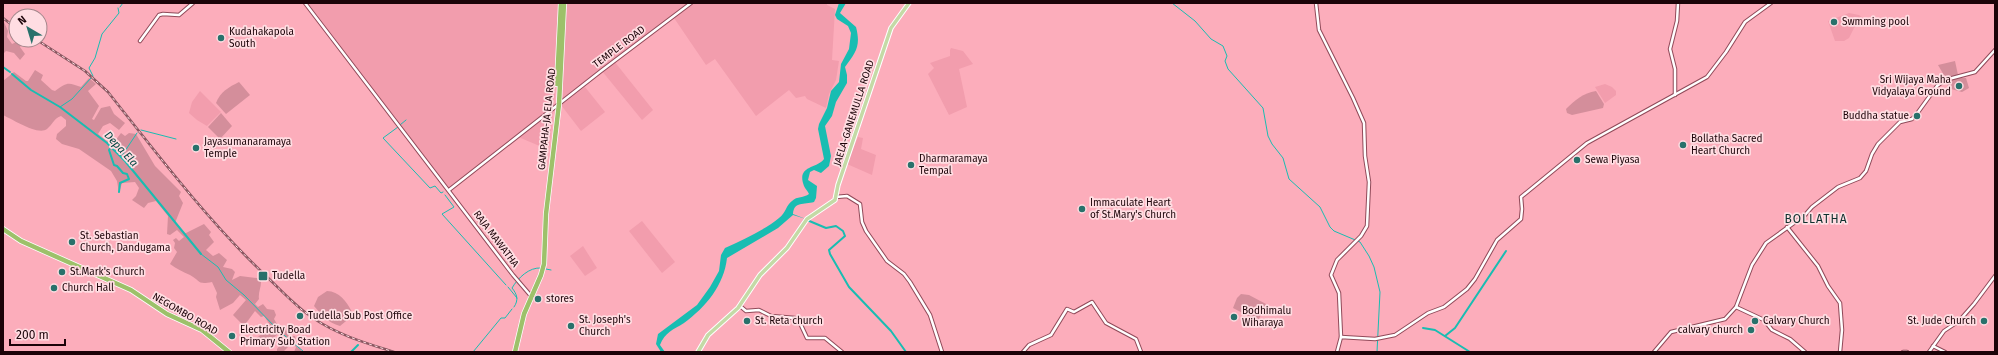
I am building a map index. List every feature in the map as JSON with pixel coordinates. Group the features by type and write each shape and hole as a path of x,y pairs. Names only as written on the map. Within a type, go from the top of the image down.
{"highway":[{"name":"GAMPAHA-JA ELA ROAD","path":"558,105 561,3"},
{"name":"GAMPAHA-JA ELA ROAD","path":"515,352 524,314 543,267 544,237 558,105 564,3"},
{"name":"NEGOMBO ROAD","path":"3,231 20,242 125,289 164,315 204,333 224,350 229,352"}],"main road":[{"name":"JAELA-GANEMULLA ROAD","path":"836,197 838,185 891,28 909,3"},
{"path":"698,352 708,335 740,306 760,275 786,248 807,220 834,201 836,197"}],"street":[{"path":"140,41 159,15 179,15 193,3"},
{"name":"RAJA MAWATHA","path":"305,3 513,275 532,296"},
{"name":"TEMPLE ROAD","path":"449,190 691,3"},
{"path":"1316,3 1318,25 1364,123 1365,156 1369,182 1367,226 1361,236 1337,260 1331,275 1339,293 1341,337 1336,352"},
{"path":"1675,95 1675,69 1670,49 1678,16 1678,3"},
{"path":"1341,337 1377,339 1395,335 1428,313 1444,307 1467,288 1475,279 1496,240 1521,219 1521,197 1587,143 1710,74 1745,22 1772,3"},
{"path":"1654,352 1671,332 1725,319 1736,307 1752,265 1766,243 1805,215 1812,207 1838,188 1860,178 1866,171 1872,154 1878,144 1900,122 1912,119 1938,86 1945,80 1976,72 1995,50"},
{"path":"836,197 847,196 860,204 862,222 866,231 885,258 910,282 930,315 942,352"},
{"path":"1787,227 1818,266 1828,286 1840,303 1842,330 1840,352"},
{"path":"1928,352 1944,331 1959,321 1974,304 1995,276"},
{"path":"1023,352 1029,345 1051,335 1067,309 1074,312 1093,302 1106,323 1116,330 1134,338 1140,352"},
{"path":"740,306 746,311 759,310 772,316 795,318 800,323 807,338 825,338 842,352"},
{"path":"1736,307 1764,320 1772,330 1790,339 1805,352"},
{"path":"1933,346 1945,352"}],"shaded area":[{"path":"308,3 559,3 555,95 549,150 516,136 449,188"},
{"path":"566,3 688,3 563,100 561,100"},
{"path":"694,3 827,3 827,5 835,9 832,60 839,61 836,80 829,94 826,108 807,99 805,96 796,98 789,90 756,116 715,59 706,65 674,18"},
{"path":"1849,13 1859,15 1863,18 1854,28 1849,38 1844,41 1835,41 1828,21"},
{"path":"3,20 8,31 8,48 21,48 25,54 20,60 14,53 6,51 3,54"},
{"path":"951,48 963,51 973,64 959,69 967,107 949,115 928,74 934,68 930,63 950,56"},
{"path":"614,61 653,110 642,120 602,71"},
{"path":"1955,61 1958,75 1945,77 1938,65"},
{"path":"35,70 43,75 41,80 55,91 68,84 81,87 89,78 96,84 88,91 99,106 92,119 94,120 101,108 110,106 114,114 125,123 119,130 110,123 103,126 98,134 112,145 121,133 125,136 129,133 136,134 155,166 181,192 179,196 183,203 175,223 184,234 204,224 211,232 209,235 214,242 206,250 213,256 219,253 227,260 223,267 232,269 235,272 232,280 240,276 257,278 261,282 259,299 255,304 258,307 263,304 267,309 274,310 276,315 274,319 277,324 276,326 282,330 285,327 289,336 295,336 296,342 302,352 294,352 296,347 292,343 283,352 277,352 277,349 286,337 279,333 264,346 259,347 254,342 255,340 270,325 264,316 261,317 255,311 244,326 233,315 246,300 240,295 233,303 220,310 216,297 217,293 212,282 201,283 170,264 177,252 174,248 175,243 173,240 176,238 179,241 184,237 177,230 170,235 167,234 168,216 156,201 148,203 144,208 132,200 136,196 139,188 135,182 122,183 119,193 117,181 111,171 79,149 62,144 56,139 57,134 66,126 66,120 61,116 43,131 31,129 3,115 3,81 14,72 28,81"},
{"name":"Sri Wijaya Maha Vidyalaya Ground","path":"1966,78 1969,88 1962,92 1951,89 1947,85 1948,81"},
{"path":"239,82 250,95 226,114 216,103 222,93"},
{"path":"1605,84 1612,87 1616,91 1616,95 1605,103 1595,87"},
{"path":"585,87 605,112 581,131 561,105"},
{"path":"200,91 221,112 207,126 189,113 192,102"},
{"path":"1596,91 1604,104 1603,108 1572,115 1567,113 1566,109 1576,100 1587,93"},
{"path":"221,113 232,126 220,139 208,127"},
{"path":"858,137 863,138 861,149 876,155 872,175 847,164"},
{"path":"642,221 675,262 662,273 629,231"},
{"path":"583,246 597,268 585,276 570,256"},
{"path":"327,291 331,291 339,295 348,304 352,312 351,317 340,326 328,320 314,306 318,297"},
{"path":"1241,294 1249,295 1266,304 1258,321 1233,308 1237,298"}],"water":[{"path":"839,3 846,3 840,13 856,27 858,44 855,53 845,67 847,83 836,102 832,116 825,126 831,156 829,166 821,173 814,170 810,172 808,180 817,186 816,198 814,202 797,205 794,210 793,214 806,219 793,215 778,228 727,258 722,277 713,295 692,317 664,337 660,345 665,352 661,352 656,344 658,334 697,305 719,271 721,255 725,248 773,223 781,216 794,199 809,194 804,186 802,179 803,174 808,168 824,159 818,129 819,124 827,108 831,91 839,82 841,64 849,49 851,33 848,26 837,19 835,15"}],"waterway":[{"path":"120,7 123,3"},
{"path":"1172,3 1195,21 1211,39 1223,46 1227,56 1225,61 1228,69 1263,108 1268,136 1272,144 1283,158 1289,179 1320,207 1330,227 1334,231 1360,242 1369,256 1374,267 1380,292 1377,352"},
{"path":"93,76 89,68 95,58 102,34 119,13 118,8"},
{"name":"Depa Ela","path":"3,67 10,72"},
{"name":"Depa Ela","path":"12,74 31,90 60,107 107,143 125,161 201,254"},
{"path":"60,107 72,99 91,78"},
{"path":"400,125 406,120"},
{"path":"398,127 383,138 430,188 435,186 441,193 443,192"},
{"path":"141,130 176,139"},
{"path":"119,155 123,154 137,133"},
{"path":"111,147 109,150 114,165 117,166 123,173 127,174 129,179 120,183 119,192"},
{"path":"445,195 454,207 442,214 506,285"},
{"path":"807,220 826,228 836,226 843,231 845,236 829,250 830,254 849,287 891,331 906,352"},
{"path":"1445,336 1455,328 1506,251"},
{"path":"201,254 218,267 226,280 244,295 278,330 304,352"},
{"path":"514,307 517,299 512,288 514,284 528,271 541,268"},
{"path":"546,269 551,270"},
{"path":"508,287 517,298"},
{"path":"473,352 501,318 505,318 512,309"},
{"path":"1423,328 1435,330 1470,352"},
{"path":"351,352 358,345"}],"railway":[{"path":"3,18 8,22"},
{"path":"48,47 85,71 108,92 203,210 244,255 295,304 307,314 332,329 352,338 394,352"}],"place":[{"name":"Swmming pool","path":"1834,22"},
{"name":"Kudahakapola South","path":"221,38"},
{"name":"Sri Wijaya Maha Vidyalaya Ground","path":"1959,86"},
{"name":"Buddha statue","path":"1917,116"},
{"name":"Bollatha Sacred Heart Church","path":"1683,145"},
{"name":"Jayasumanaramaya Temple","path":"196,148"},
{"name":"Sewa Piyasa","path":"1577,160"},
{"name":"Dharmaramaya Tempal","path":"911,165"},
{"name":"Immaculate Heart of St.Mary's Church","path":"1082,209"},
{"name":"St. Sebastian Church, Dandugama","path":"72,242"},
{"name":"St.Mark's Church","path":"62,272"},
{"name":"Tudella","path":"263,276"},
{"name":"Church Hall","path":"54,288"},
{"name":"stores","path":"538,299"},
{"name":"Tudella Sub Post Office","path":"300,316"},
{"name":"Bodhimalu Wiharaya","path":"1234,317"},
{"name":"St. Reta church","path":"747,321"},
{"name":"Calvary Church","path":"1755,321"},
{"name":"St. Jude Church","path":"1984,321"},
{"name":"St. Joseph's Church","path":"571,326"},
{"name":"calvary church","path":"1751,330"},
{"name":"Electricity Boad Primary Sub Station","path":"232,336"}],"district":[{"name":"BOLLATHA","path":"1816,219"}]}
